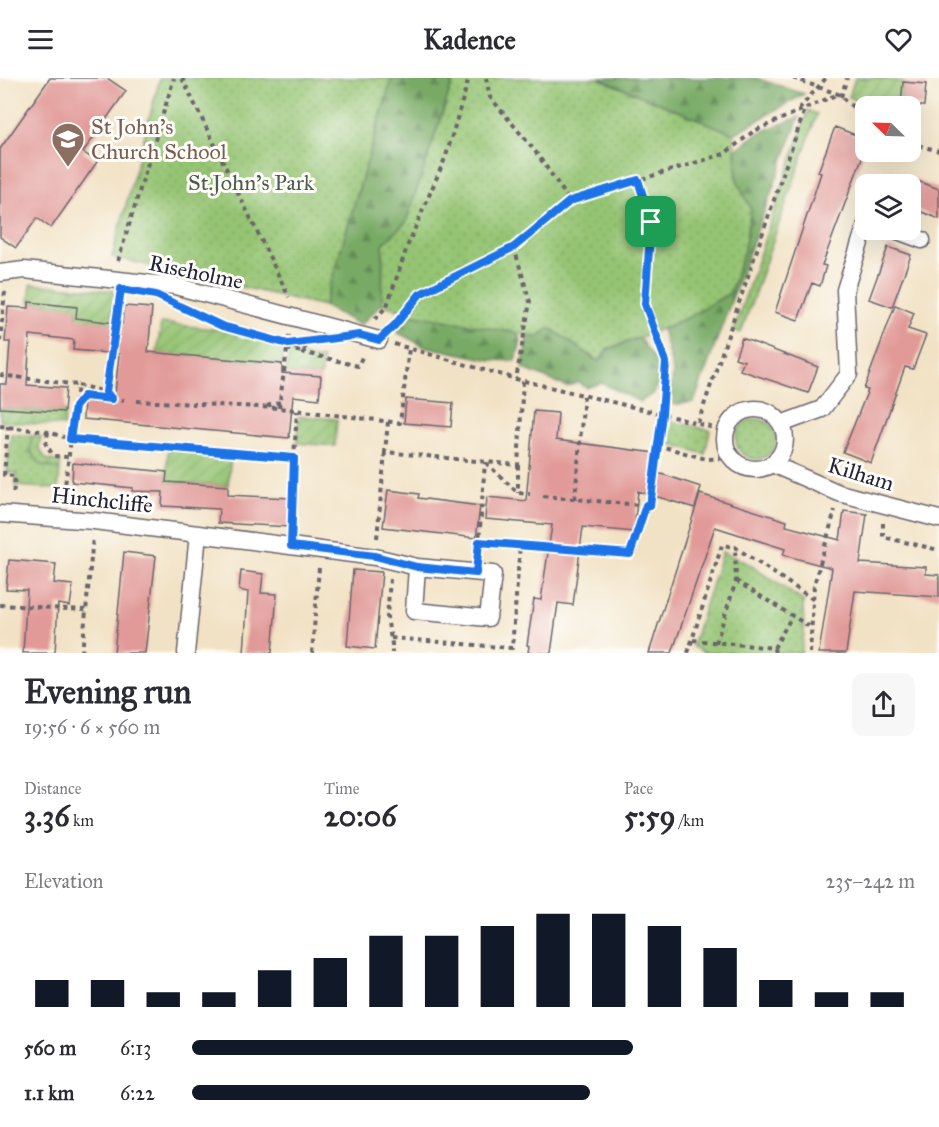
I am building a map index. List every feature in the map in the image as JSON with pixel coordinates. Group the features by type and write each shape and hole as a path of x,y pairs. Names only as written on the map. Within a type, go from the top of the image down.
{"street":[{"path":"781,424 822,409 849,374 846,290 861,240"},
{"name":"Riseholme","path":"3,272 24,270 175,286 370,337"},
{"path":"731,458 726,450 725,431 737,414 756,408 775,416 781,424 785,441 783,450 772,464"},
{"name":"Kilham","path":"731,458 746,468 754,469 772,464 837,501 939,519"},
{"name":"Hinchcliffe","path":"6,514 94,521 375,556 417,567 476,573"},
{"path":"186,653 198,534"},
{"path":"417,567 414,611 488,618 493,574 476,573"}],"path":[{"path":"106,392 118,280 174,78"},
{"path":"182,78 295,318 287,347 279,408"},
{"path":"184,308 222,326 302,352 358,366 370,337 387,306 407,247 446,156 469,78"},
{"path":"486,78 490,97 535,150 570,201"},
{"path":"793,78 840,95 855,110"},
{"path":"797,112 826,78"},
{"path":"370,337 395,325 420,294 514,247 570,201 724,154 754,131 840,95 847,78"},
{"path":"698,423 805,108"},
{"path":"921,146 939,152"},
{"path":"543,496 650,506 666,362 645,304 651,222 638,180"},
{"path":"514,247 530,302 516,379"},
{"path":"0,341 3,272"},
{"path":"370,337 516,379 725,431"},
{"path":"287,347 310,341 302,352"},
{"path":"138,401 279,408 400,423 409,348"},
{"path":"0,375 78,385 106,392 112,399"},
{"path":"518,493 523,380"},
{"path":"61,518 78,385"},
{"path":"575,498 584,395"},
{"path":"75,407 84,396 124,400"},
{"path":"261,408 280,402"},
{"path":"291,546 297,411"},
{"path":"375,556 388,422"},
{"path":"0,426 48,432 70,439 294,458"},
{"path":"6,514 15,476 4,475 9,426"},
{"path":"48,432 46,445 54,456 68,457"},
{"path":"657,445 706,459 731,458"},
{"path":"385,452 518,465"},
{"path":"485,462 518,493 530,494"},
{"path":"476,573 485,462"},
{"path":"837,501 844,510"},
{"path":"810,653 814,585 837,501"},
{"path":"479,542 630,554 646,505"},
{"path":"883,517 883,537 939,550"},
{"path":"82,653 94,521"},
{"path":"690,652 722,545 735,547 814,600"},
{"path":"716,643 736,581 735,547"},
{"path":"312,653 320,550"},
{"path":"392,561 387,618 392,653"},
{"path":"736,581 812,628"},
{"path":"0,605 86,610"},
{"path":"693,640 774,651 792,616"}],"green space":[{"name":"St.John's Park","path":"160,78 392,78 324,306 112,257"},
{"path":"392,78 454,78 406,222 383,244 382,304 360,325 324,306"},
{"path":"454,78 598,78 734,134 737,180 751,209 743,255 730,293 691,316 607,349 600,362 550,328 537,337 410,314 382,304 383,244 406,222"},
{"path":"598,78 756,78 804,94 734,134"},
{"path":"855,78 903,82 902,96 855,96 855,100 849,97"},
{"path":"808,111 817,114 741,333 734,330"},
{"path":"799,117 694,402 674,405 671,395 673,371 662,329 691,316 730,293 743,255 751,210 737,180 735,150 759,133"},
{"path":"31,284 115,291 112,323 76,319 77,308 29,302"},
{"path":"410,314 517,333 521,340 516,361 491,360 423,346 397,332 398,327"},
{"path":"161,323 221,330 283,345 282,364 157,353"},
{"path":"550,328 599,362 607,350 639,338 664,372 654,393 640,402 602,383 586,388 579,382 567,387 522,368 527,336 537,337"},
{"path":"289,352 322,359 321,376 286,373"},
{"path":"0,408 65,412 64,426 0,421"},
{"path":"299,416 337,419 335,446 297,443"},
{"path":"756,419 770,425 776,439 770,453 756,459 742,453 736,439 742,425"},
{"path":"665,420 710,430 705,454 661,441"},
{"path":"11,434 32,436 30,451 41,465 60,469 58,489 16,486 17,473 7,473"},
{"path":"32,436 41,437 39,448 46,459 61,462 60,469 41,465 30,451"},
{"path":"168,450 231,454 228,486 166,482"},
{"path":"722,552 747,563 803,601 804,634 801,653 704,653 692,646"}],"building":[{"path":"50,78 107,78 126,91 83,152 97,162 51,228 37,218 16,248 0,237 0,149"},
{"path":"903,82 926,84 924,106 921,106 921,96 902,96"},
{"path":"835,127 855,135 855,162 860,162 822,265 826,266 820,286 812,283 798,320 775,312 821,173 818,172"},
{"path":"921,182 939,189 939,219 921,212"},
{"path":"888,247 911,255 892,307 869,299"},
{"path":"29,302 77,307 76,318 122,324 124,306 152,308 148,352 282,364 282,373 321,376 319,399 293,396 289,438 83,419 84,401 114,404 119,354 73,350 74,340 30,335 27,385 66,388 64,412 0,408 0,384 7,384 10,342 5,342 8,307 29,308"},
{"path":"895,305 914,313 908,329 926,335 913,369 905,367 871,463 843,452 868,390 864,389"},
{"path":"742,338 818,367 808,393 740,370 744,361 735,358"},
{"path":"406,399 453,403 451,427 404,423"},
{"path":"534,411 558,413 556,440 655,453 652,471 701,487 695,508 638,491 634,532 583,527 573,605 558,603 551,653 528,653 529,646 527,645 534,599 541,600 552,525 485,519 487,497 526,501"},
{"path":"73,463 167,472 166,482 228,486 228,495 291,498 290,527 218,523 219,509 162,506 163,492 132,491 133,488 72,482"},
{"path":"388,490 419,494 418,498 480,506 476,538 383,527"},
{"path":"700,494 787,521 786,526 840,540 844,511 867,514 860,563 926,567 926,574 939,575 939,597 855,591 846,653 819,653 832,568 783,555 785,549 715,527 672,653 649,653"},
{"path":"124,552 156,556 145,653 114,653"},
{"path":"9,560 56,564 54,583 73,585 70,606 58,604 55,653 23,653 27,590 6,589"},
{"path":"353,570 382,572 375,649 347,646"},
{"path":"241,571 263,574 261,593 277,594 272,653 244,653 248,592 239,590"}],"place":[{"name":"St John's Church School","path":"68,168"}],"route":[{"path":"638,180 651,222 645,304 666,362 650,506 646,505 630,554 479,542 476,573 417,567 375,556 291,546 294,458 70,439 75,407 84,396 112,399 106,392 121,289 156,295 222,326 288,344 360,335 379,340 395,325 420,294 514,247 570,201 638,180"}]}
